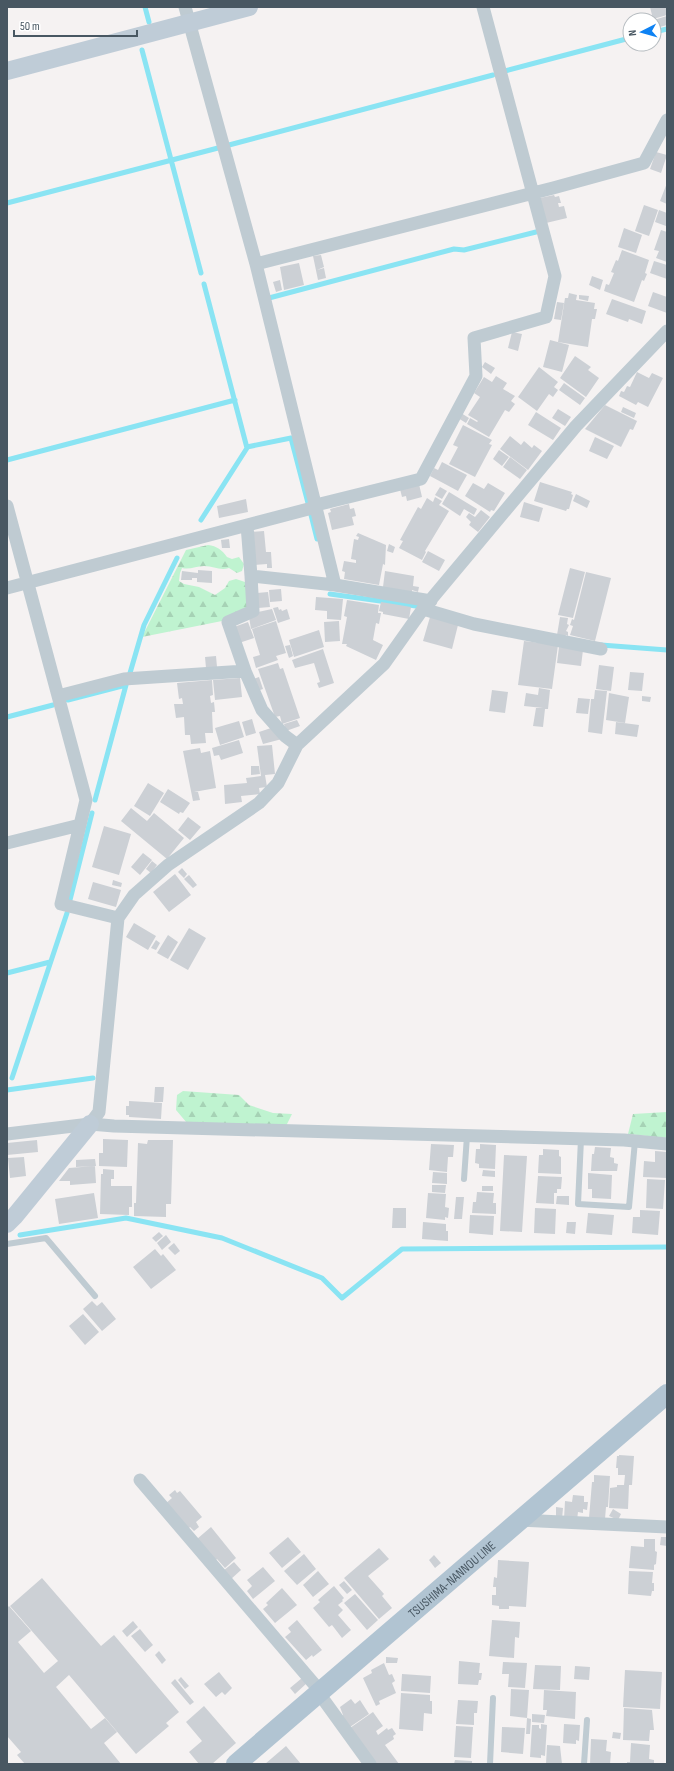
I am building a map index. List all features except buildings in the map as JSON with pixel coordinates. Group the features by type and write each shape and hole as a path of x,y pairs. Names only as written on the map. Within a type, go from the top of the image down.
{"main road":[{"path":"7,71 187,15 249,7"},
{"path":"7,1224 90,1124"},
{"name":"TSUSHIMA-NANNOU LINE","path":"236,1764 667,1394"}],"street":[{"path":"7,588 421,479 476,376 474,338 546,317 555,276 483,7"},
{"path":"187,15 256,264 335,585"},
{"path":"256,264 533,194 644,162 667,120"},
{"path":"90,1124 99,1112 118,918 134,895 168,866 259,804 278,783 296,745 384,664 427,605 576,426 667,331"},
{"path":"7,506 86,800 61,904 118,918"},
{"path":"247,525 253,611 228,622 245,671 262,710 285,736 296,745"},
{"path":"251,576 335,585 427,605 474,624 601,649"},
{"path":"58,696 124,679 245,671"},
{"path":"7,844 80,824"},
{"path":"7,1134 90,1124 122,1127 581,1139 667,1144"},
{"path":"140,1480 319,1692 370,1764"},
{"path":"519,1520 667,1527"}],"lane":[{"path":"464,1179 467,1136"},
{"path":"581,1139 578,1204 629,1208 635,1141"},
{"path":"7,1244 46,1238 95,1296"},
{"path":"490,1764 493,1698"},
{"path":"584,1764 587,1720"}],"green space":[{"path":"208,545 214,546 223,552 227,557 232,559 239,557 244,564 242,571 237,573 229,568 223,569 208,566 188,569 182,568 179,581 184,584 199,587 215,595 225,588 229,581 236,579 248,583 249,609 222,621 142,637 186,550"},
{"path":"183,1091 239,1095 249,1105 273,1113 292,1114 286,1126 187,1123 176,1110 177,1095"},
{"path":"667,1112 667,1138 628,1134 633,1114"}],"waterway":[{"path":"145,7 149,22"},
{"path":"662,30 667,29"},
{"path":"505,71 622,40"},
{"path":"142,50 201,273"},
{"path":"229,145 493,75"},
{"path":"7,203 218,148"},
{"path":"269,298 454,249 464,250 536,232"},
{"path":"201,520 247,448 204,284"},
{"path":"7,460 235,400"},
{"path":"247,447 291,438 308,503"},
{"path":"311,515 317,539"},
{"path":"130,673 144,625 177,558"},
{"path":"330,594 416,606"},
{"path":"601,645 667,650"},
{"path":"68,700 126,685 95,800"},
{"path":"7,717 53,705"},
{"path":"70,900 92,813"},
{"path":"12,1078 67,913"},
{"path":"7,973 50,962"},
{"path":"7,1090 93,1078"},
{"path":"20,1235 126,1218 222,1238 322,1278 342,1298 402,1249 667,1247"}]}
